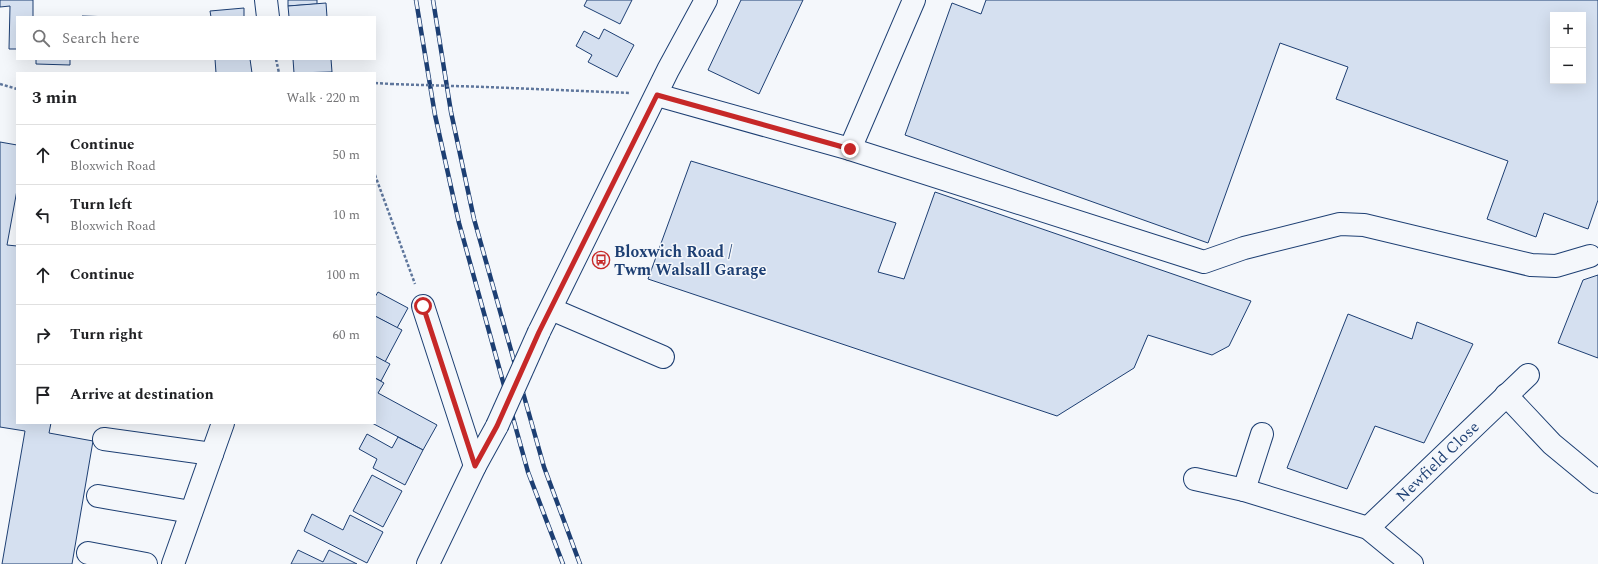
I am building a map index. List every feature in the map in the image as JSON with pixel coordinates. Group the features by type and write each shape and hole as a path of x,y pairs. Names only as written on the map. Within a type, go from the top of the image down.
{"main road":[{"path":"266,0 268,16"},
{"path":"668,70 688,0"},
{"path":"428,564 475,466 497,426 539,332 668,70 706,0"},
{"path":"850,149 914,0"},
{"path":"657,95 850,149 1204,262 1244,248 1340,224 1364,225 1531,265 1556,266 1590,256"},
{"path":"423,306 475,466"},
{"path":"551,309 663,357"},
{"name":"Newfield Close","path":"1368,528 1528,375"},
{"path":"1506,395 1552,444 1598,482"},
{"path":"173,564 223,424"},
{"path":"1244,490 1262,434"},
{"path":"104,439 212,454"},
{"path":"1195,479 1244,490 1368,528 1412,564"},
{"path":"98,496 191,512"},
{"path":"88,553 146,564"}],"path":[{"path":"276,60 279,72"},
{"path":"376,83 657,95"},
{"path":"0,84 16,89"},
{"path":"376,178 423,306"}],"building":[{"path":"0,0 33,0 33,16 16,16 16,49 9,49 10,6 0,7"},
{"path":"288,0 317,0 317,4 288,6"},
{"path":"587,0 632,0 620,24 584,6"},
{"path":"741,0 803,0 759,94 708,70"},
{"path":"986,0 1598,0 1598,200 1588,229 1544,213 1536,237 1487,219 1508,161 1336,99 1348,67 1280,43 1208,243 905,135 952,3 981,14"},
{"path":"326,3 327,16 289,16 288,6"},
{"path":"244,8 244,16 211,16 210,11"},
{"path":"604,29 634,45 617,77 588,62 592,55 576,46 584,31 599,39"},
{"path":"36,60 70,60 70,65 36,64"},
{"path":"215,60 250,60 252,72 216,72"},
{"path":"293,60 331,60 332,72 294,72"},
{"path":"0,142 16,145 16,196 7,245 16,246 16,424 51,424 49,433 93,441 72,564 2,564 25,431 0,427"},
{"path":"691,161 896,223 878,272 904,279 935,192 1251,301 1229,346 1212,355 1148,335 1134,368 1057,416 648,279"},
{"path":"1598,275 1598,358 1558,343 1583,280"},
{"path":"378,292 408,308 397,328 376,317 376,295"},
{"path":"1348,314 1412,339 1417,322 1473,344 1424,443 1375,426 1347,489 1287,468"},
{"path":"376,317 402,330 385,362 376,357"},
{"path":"376,357 390,364 381,381 376,378"},
{"path":"376,379 384,383 378,393 437,425 423,450 374,424 376,424"},
{"path":"367,434 392,448 398,437 423,450 405,485 373,468 377,459 359,449"},
{"path":"372,475 402,491 383,527 353,511"},
{"path":"312,514 343,530 350,515 383,532 367,563 304,531"},
{"path":"298,550 323,562 329,550 357,564 291,564"}],"railway":[{"path":"416,0 435,115 459,223 528,472 563,564"},
{"path":"433,0 451,112 474,219 544,467 580,564"}],"place":[{"name":"Bloxwich Road / Twm Walsall Garage","path":"601,260"}],"route":[{"path":"423,306 475,466 497,426 539,332 657,95 850,149"}]}
